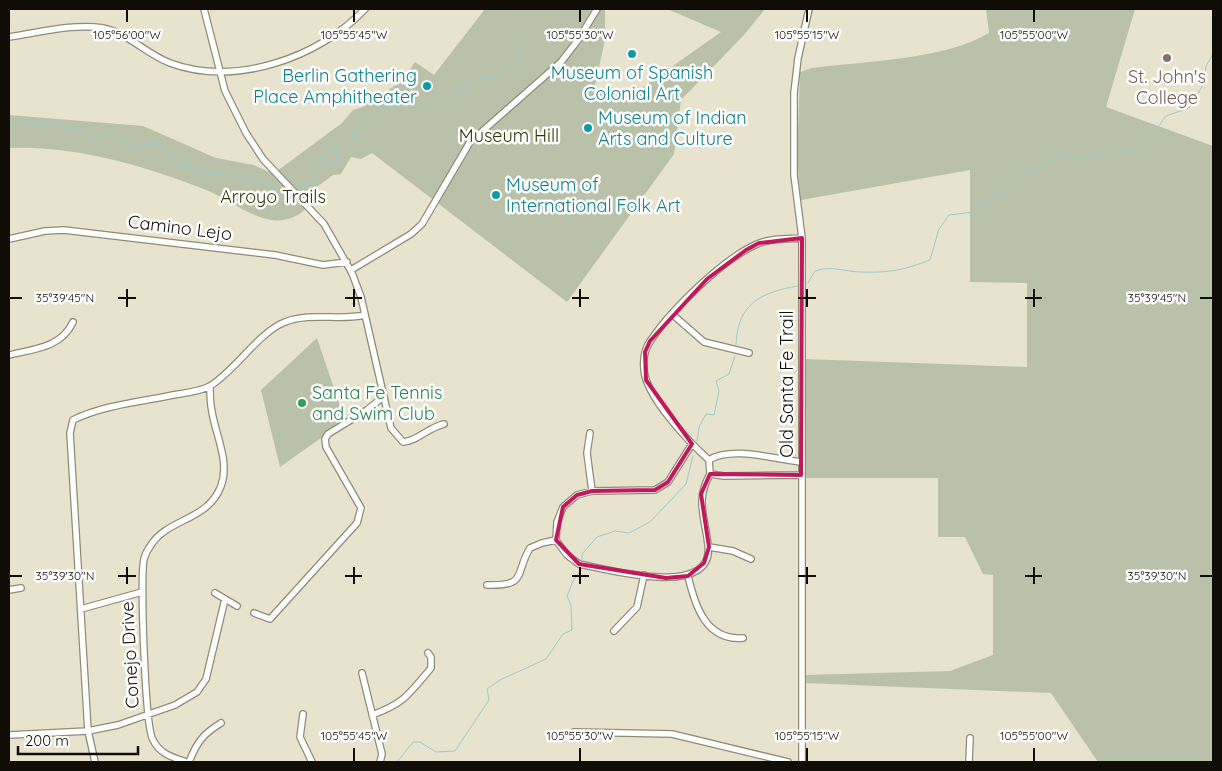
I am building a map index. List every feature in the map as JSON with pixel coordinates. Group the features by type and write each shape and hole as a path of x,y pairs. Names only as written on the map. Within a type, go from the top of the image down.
{"street":[{"path":"204,9 230,105 256,150 324,224 351,270 361,297 391,428 403,442 411,441 432,426 444,424"},
{"path":"9,37 79,28 106,29 125,37 168,62 195,70 220,72 262,66 303,53 331,36 364,9"},
{"path":"351,270 412,234 422,224 470,142 561,62 578,40 597,9"},
{"name":"Old Santa Fe Trail","path":"802,762 802,238 794,175 794,93 798,58 809,9"},
{"name":"Camino Lejo","path":"9,239 45,231 64,230 275,255 323,265 347,262"},
{"path":"692,444 668,482 655,490 592,491 577,495 563,507 557,522 556,540 567,555 579,564 666,578 688,576 696,572 704,563 709,548 701,494 710,474 709,460 692,444 655,397 644,370 645,352 650,341 672,314 707,279 746,250 759,243 802,238"},
{"path":"672,314 704,342 749,353"},
{"path":"95,762 88,732 80,609 70,433 73,420 89,412 191,392 210,386 282,323 311,316 356,317 365,315"},
{"path":"9,355 55,344 68,334 73,322"},
{"name":"Conejo Drive","path":"188,762 160,751 152,738 148,716 142,592 144,559 151,544 165,532 205,509 215,498 222,484 224,457 212,411 210,386"},
{"path":"254,613 270,619 357,523 361,508 326,447 325,439 328,434 367,410 383,397"},
{"path":"590,433 587,453 592,491"},
{"path":"709,460 718,457 754,454 801,462"},
{"path":"710,474 724,476 801,476"},
{"path":"487,586 502,586 513,582 521,573 530,548 556,540"},
{"path":"709,548 733,551 750,559"},
{"path":"614,631 638,607 644,575"},
{"path":"688,576 699,612 711,629 725,637 743,638"},
{"path":"9,590 21,588"},
{"path":"80,609 142,592"},
{"path":"216,593 237,606"},
{"path":"9,735 88,732 148,716 175,705 197,692 206,679 225,599"},
{"path":"372,715 395,706 407,697 432,668 431,657 428,653"},
{"path":"362,673 382,754 380,762"},
{"path":"303,714 300,737 312,762"},
{"path":"188,762 194,749 205,734 221,723"},
{"path":"574,732 672,734 788,762"},
{"path":"969,762 970,738"}],"highlighted area":[{"path":"802,238 801,475 710,474 701,494 709,547 704,563 688,576 666,578 579,564 556,540 563,507 577,495 592,491 655,490 668,482 692,444 646,380 645,352 650,341 707,279 746,250 759,243"}],"green space":[{"name":"Museum Hill","path":"485,9 605,9 605,40 594,90 622,102 721,32 667,9 765,9 744,35 681,100 674,154 567,302 372,153 361,159 351,157 341,174 333,175 299,200 306,208 299,214 291,218 272,220 254,215 206,190 134,165 59,150 9,148 9,115 143,126 216,158 254,165 273,174 342,123 353,110 363,107 402,81 415,62 434,75"},
{"path":"986,9 1135,9 1106,107 1213,146 1213,762 1098,762 1051,693 805,683 805,675 950,671 993,655 993,575 983,574 965,537 938,537 938,478 805,478 805,359 1027,367 1027,283 970,282 970,170 801,200 797,162 800,72 812,68 903,58 950,49 989,33"},
{"name":"Santa Fe Tennis and Swim Club","path":"317,338 345,421 280,467 261,390"}],"waterway":[{"path":"291,177 301,185 312,183 321,158 327,159 333,165 338,165 334,149 339,146 351,145 353,132 359,132 369,120 381,111 396,105 428,107 439,104 472,81 490,78 507,69 521,56 521,45"},
{"path":"808,283 815,271 821,269 880,272 904,268 930,260 939,229 949,215 974,212 997,197 1005,187 1022,175 1039,173 1051,157 1057,155 1079,158 1113,149 1132,152 1141,140 1154,133 1166,116 1189,108 1203,85 1206,66 1213,54"},
{"path":"9,126 26,120 40,125 56,121 76,130 85,130 90,138 111,130 118,138 130,140 136,146 156,142 170,158 180,164 193,165 207,174 241,176 265,183 272,189 277,185"},
{"path":"736,345 737,331 741,319 754,302 773,292 798,286"},
{"path":"697,441 699,427 706,414 714,415 719,391 716,381 729,374 735,356"},
{"path":"582,560 582,554 597,537 615,531 629,533 650,522 686,484 693,456"},
{"path":"397,762 413,742 420,742 436,752 455,751 489,700 487,689 500,680 546,659 563,634 572,630 571,605 567,596 574,579 581,570"}],"place":[{"name":"Museum of Spanish Colonial Art","path":"632,54"},
{"name":"St. John's College","path":"1167,58"},
{"name":"Berlin Gathering Place Amphitheater","path":"427,86"},
{"name":"Museum of Indian Arts and Culture","path":"588,128"},
{"name":"Museum of International Folk Art","path":"496,195"},
{"name":"Santa Fe Tennis and Swim Club","path":"302,403"}],"park label":[{"name":"Arroyo Trails","path":"273,197"}]}
